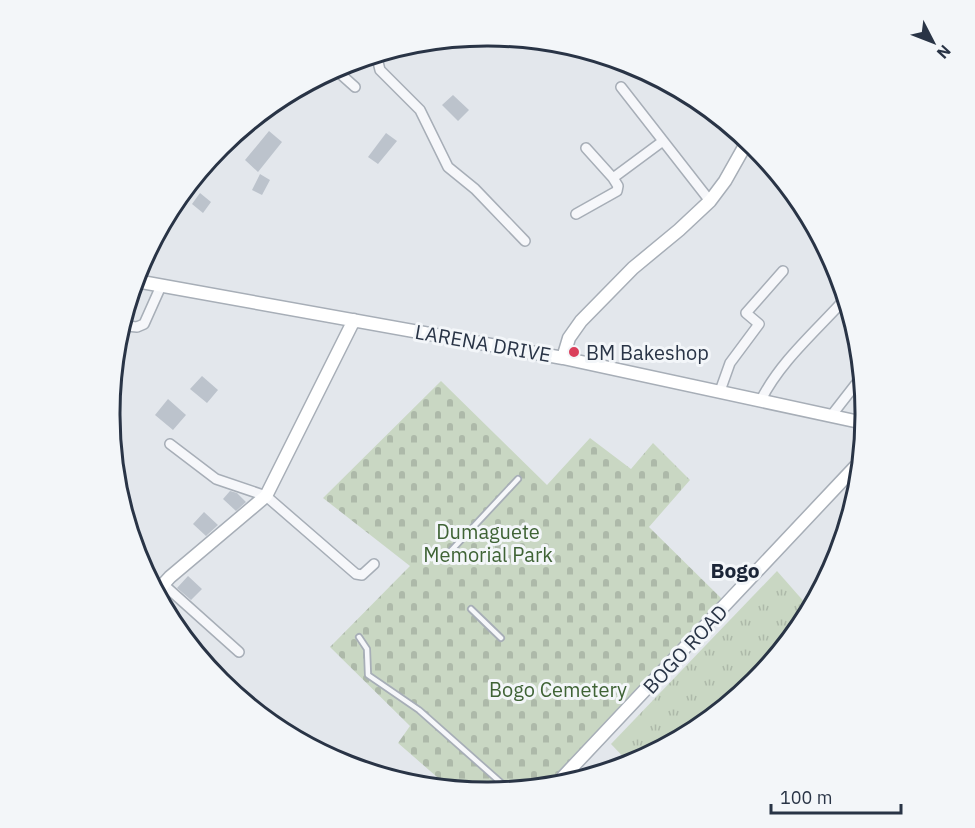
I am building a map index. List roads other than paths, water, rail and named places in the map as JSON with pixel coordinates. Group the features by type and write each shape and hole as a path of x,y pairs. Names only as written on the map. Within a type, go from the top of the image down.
{"street":[{"path":"378,63 380,70 420,110 448,167 475,189 525,241"},
{"path":"343,76 355,87"},
{"path":"621,87 710,201"},
{"path":"613,178 663,141"},
{"path":"576,214 617,191 618,186 586,147"},
{"path":"563,358 569,338 581,321 633,268 710,201 725,181 743,150"},
{"path":"720,391 730,363 759,324 746,313 783,271"},
{"name":"LARENA DRIVE","path":"145,283 563,358 855,421"},
{"path":"131,326 144,324 161,286"},
{"path":"761,400 781,368 838,307"},
{"path":"162,585 266,496 354,320"},
{"path":"831,416 854,387"},
{"path":"170,444 216,479 266,496 356,574 362,575 374,564"},
{"name":"BOGO ROAD","path":"567,772 850,472"},
{"path":"164,589 239,652"}],"lane":[{"path":"447,555 518,478"},
{"path":"471,609 501,639"},
{"path":"359,637 367,649 368,675 419,710 500,782"}],"place":[{"name":"BM Bakeshop","path":"574,352"}],"district":[{"name":"Bogo","path":"735,570"}],"park label":[{"name":"Dumaguete Memorial Park","path":"488,542"},
{"name":"Bogo Cemetery","path":"558,689"}]}
